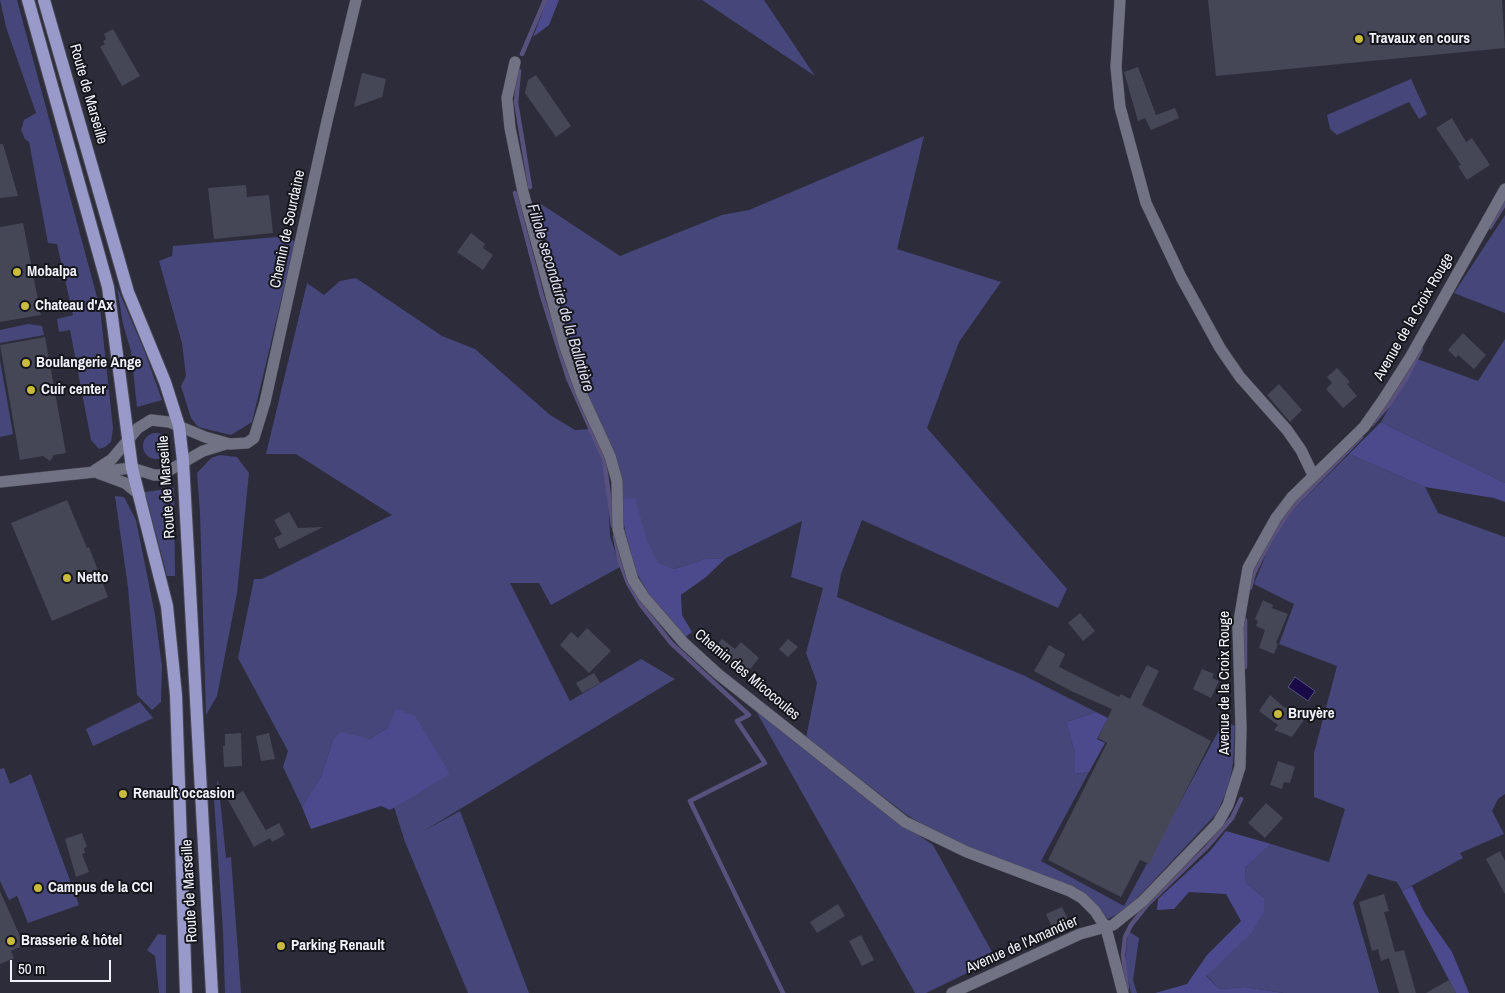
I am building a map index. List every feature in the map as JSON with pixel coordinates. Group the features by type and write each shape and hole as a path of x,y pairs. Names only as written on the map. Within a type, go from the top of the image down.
{"main road":[{"name":"Route de Marseille","path":"28,0 108,287 132,468 156,555 171,634 176,695 186,993"},
{"name":"Route de Marseille","path":"44,0 128,292 166,382 179,426 183,461 212,993"}],"street":[{"name":"Chemin de Sourdaine","path":"183,461 203,450 230,444 247,443 254,438 266,402 327,121 356,0"},
{"path":"1120,0 1116,67 1120,107 1146,202 1181,277 1220,348 1240,376 1287,430 1301,450 1313,475"},
{"name":"Chemin des Micocoules","path":"515,62 508,98 510,128 523,192 565,347 582,395 610,456 617,481 618,529 633,580 644,597 684,642 718,674 906,822 967,852 1070,890 1082,898 1106,928"},
{"name":"Avenue de la Croix Rouge","path":"1106,928 1128,914 1143,901 1218,823 1228,806 1240,767 1241,729 1238,627 1248,568 1276,518 1313,475 1364,427 1383,400 1411,356 1505,189"},
{"path":"92,472 112,458 138,428 151,420 158,419 179,426"},
{"name":"Chemin de Sourdaine","path":"179,426 205,437 230,444"},
{"path":"0,482 132,468 154,475 161,475 183,461"},
{"path":"92,472 125,484 140,495"},
{"path":"1106,928 1124,993"},
{"name":"Avenue de l'Amandier","path":"952,993 1080,934 1106,928"}],"shaded area":[{"path":"0,0 17,0 100,308 113,428 111,442 99,449 91,440 70,330 59,332 57,319 73,315 57,244 48,243 29,142 25,139 21,130 24,120 36,113 6,27"},
{"path":"547,0 559,0 549,25 533,37"},
{"path":"702,0 764,0 815,76"},
{"path":"1411,79 1427,114 1419,119 1409,102 1337,135 1330,129 1327,115"},
{"path":"924,136 897,249 1001,282 959,342 927,428 1067,589 1058,608 862,520 841,574 837,597 1025,676 1096,712 1066,722 1075,753 1075,774 1089,772 1041,861 1124,906 1224,721 1235,726 1233,763 1229,786 1217,813 1127,909 1108,919 1090,898 1071,886 941,836 907,815 806,738 817,683 806,653 823,588 791,577 802,521 726,558 705,559 674,569 656,562 646,537 621,499 576,370 538,202 620,256 722,215 749,210"},
{"path":"1505,215 1505,313 1454,293"},
{"path":"288,236 295,242 252,422 231,435 198,427 191,418 181,386 186,376 182,343 159,261 172,256 173,246"},
{"path":"356,278 442,336 475,349 550,415 575,430 593,429 607,477 610,536 620,567 551,605 539,583 510,583 570,701 641,659 675,679 422,832 460,811 529,993 468,993 405,842 394,807 450,773 388,728 369,739 333,740 321,776 302,807 283,767 288,751 238,658 254,579 262,579 392,515 296,454 266,454 307,283 324,295 340,281"},
{"path":"117,287 144,350 162,400 137,407 131,351 123,324"},
{"path":"28,324 42,326 44,335 0,343 0,330"},
{"path":"1505,339 1505,483 1381,422 1417,359 1478,381"},
{"path":"0,360 13,434 0,437"},
{"path":"1381,422 1505,483 1505,502 1494,498 1425,487 1349,454"},
{"path":"156,433 165,437 169,446 165,455 156,459 147,455 143,446 147,437"},
{"path":"1349,454 1425,487 1438,513 1505,537 1505,794 1498,799 1492,811 1504,834 1460,853 1463,858 1402,891 1397,882 1368,874 1353,903 1379,993 1284,993 1244,987 1220,989 1206,975 1251,934 1264,898 1246,883 1245,868 1271,844 1329,862 1345,809 1314,797 1314,753 1337,666 1279,644 1294,604 1254,584 1271,542 1291,512"},
{"path":"220,455 237,457 249,473 237,593 217,696 206,715 200,513 197,473 211,458"},
{"path":"174,488 175,576 167,576 145,492"},
{"path":"115,496 124,497 136,520 155,615 162,666 161,702 152,710 137,695 128,587"},
{"path":"635,498 646,537 657,562 674,569 705,559 726,558 706,577 681,595 682,615 692,632 684,638 650,596 636,572 625,531 621,499"},
{"path":"1295,677 1315,691 1308,701 1288,687"},
{"path":"140,702 153,718 93,746 86,729"},
{"path":"396,709 415,716 450,774 390,810 381,806 311,829 302,807 321,776 333,740 341,732 369,739 388,728"},
{"path":"756,711 892,817 933,845 996,959 926,993 915,993"},
{"path":"1096,712 1108,718 1097,739 1105,743 1089,772 1075,774 1075,753 1066,722"},
{"path":"4,768 10,784 31,774 79,905 28,923 17,896 9,900 0,881 0,769"},
{"path":"218,779 226,858 231,857 241,993 225,993 223,931 214,799"},
{"path":"1226,831 1271,844 1245,868 1246,883 1264,898 1264,911 1251,934 1206,976 1220,989 1244,987 1284,993 1155,993 1187,984 1207,955 1241,921 1226,894 1189,892 1174,909 1157,910 1158,899 1210,851"},
{"path":"1412,886 1424,912 1452,952 1469,993 1456,993 1402,891"},
{"path":"1128,931 1139,938 1133,980 1137,993 1131,993 1125,964"},
{"path":"158,934 166,935 166,993 159,993 155,956 147,950"}],"building":[{"name":"Travaux en cours","path":"1208,0 1502,0 1505,48 1216,76"},
{"path":"113,29 140,76 122,86 100,47 105,44 103,41 106,39 104,34"},
{"path":"1138,67 1156,115 1175,108 1179,118 1151,130 1145,118 1138,121 1124,72"},
{"path":"362,73 386,79 382,97 354,107"},
{"path":"536,75 571,126 556,137 525,93 528,80"},
{"path":"1452,118 1466,142 1472,138 1490,165 1467,180 1458,166 1461,165 1436,128"},
{"path":"0,144 3,144 18,196 0,198"},
{"path":"246,185 247,197 269,195 273,233 214,239 208,188"},
{"path":"23,223 41,315 0,322 0,227"},
{"path":"471,233 485,244 483,248 493,255 483,270 457,252"},
{"path":"1463,333 1486,355 1474,369 1458,355 1456,358 1448,350"},
{"name":"Cuir center","path":"45,337 66,453 54,455 50,461 43,456 20,460 0,345"},
{"path":"1337,368 1350,382 1347,384 1357,396 1343,408 1326,389 1332,383 1327,377"},
{"path":"1279,384 1302,410 1290,422 1267,395"},
{"name":"Netto","path":"67,500 87,548 89,547 108,597 52,621 11,523"},
{"path":"289,512 298,528 323,527 279,549 274,538 282,534 274,520"},
{"path":"1263,600 1273,605 1272,608 1288,614 1276,643 1278,644 1274,654 1259,648 1265,630 1256,626 1258,621 1255,619"},
{"path":"1080,613 1095,631 1083,641 1068,623"},
{"path":"587,628 611,651 589,673 560,645 571,632 578,638"},
{"path":"722,639 735,649 741,642 759,658 744,677 713,650"},
{"path":"788,639 798,647 788,657 779,649"},
{"path":"1049,645 1065,654 1059,667 1119,697 1121,694 1130,699 1147,665 1159,671 1142,705 1211,741 1149,864 1140,860 1121,897 1048,860 1107,743 1098,738 1112,709 1071,691 1034,671"},
{"path":"1202,669 1214,674 1212,678 1219,681 1211,698 1193,689"},
{"path":"594,673 600,683 582,693 576,683"},
{"name":"Bruyère","path":"1270,695 1285,708 1288,706 1304,720 1292,737 1274,730 1278,725 1259,711"},
{"path":"241,733 242,766 224,767 223,746 225,746 225,734"},
{"path":"269,733 275,759 261,761 256,736"},
{"path":"1278,761 1295,767 1290,783 1284,782 1282,789 1270,785"},
{"path":"243,791 268,834 266,830 279,823 285,835 272,842 270,838 254,847 228,800"},
{"path":"1266,803 1283,818 1265,838 1248,823"},
{"path":"82,833 87,847 84,848 85,853 82,854 89,872 76,877 65,839"},
{"path":"1500,851 1505,861 1505,894 1486,859"},
{"name":"Brasserie & hôtel","path":"0,891 24,945 11,951 14,958 0,964"},
{"path":"1384,894 1389,911 1384,912 1395,952 1404,950 1416,993 1399,993 1389,958 1381,961 1378,949 1372,951 1359,902"},
{"path":"838,904 845,916 817,933 810,922"},
{"path":"1062,907 1068,919 1052,927 1046,914"},
{"path":"861,935 874,960 862,966 849,941"},
{"path":"1449,980 1456,993 1426,993"}],"waterway":[{"name":"Filiole secondaire de la Ballatière","path":"522,54 545,0"},
{"name":"Filiole secondaire de la Ballatière","path":"519,71 516,102 530,187"},
{"name":"Filiole secondaire de la Ballatière","path":"515,193 542,296 568,378 604,459 613,526"},
{"path":"1490,227 1505,203"},
{"path":"1372,424 1390,403 1407,377 1421,349"},
{"path":"1250,588 1254,573 1270,541 1290,510 1361,437"},
{"name":"Filiole secondaire de la Ballatière","path":"615,536 619,559 628,583 641,605 671,643 749,715 737,721 765,763 690,801 783,993"},
{"path":"1245,620 1245,667"},
{"path":"1127,988 1123,955 1125,937 1131,925 1147,905 1207,847 1232,818 1241,799"}],"place":[{"name":"Travaux en cours","path":"1359,39"},
{"name":"Mobalpa","path":"17,272"},
{"name":"Chateau d'Ax","path":"25,306"},
{"name":"Boulangerie Ange","path":"26,363"},
{"name":"Cuir center","path":"31,390"},
{"name":"Netto","path":"67,578"},
{"name":"Bruyère","path":"1278,714"},
{"name":"Renault occasion","path":"123,794"},
{"name":"Campus de la CCI","path":"38,888"},
{"name":"Brasserie & hôtel","path":"11,941"},
{"name":"Parking Renault","path":"281,946"}]}
